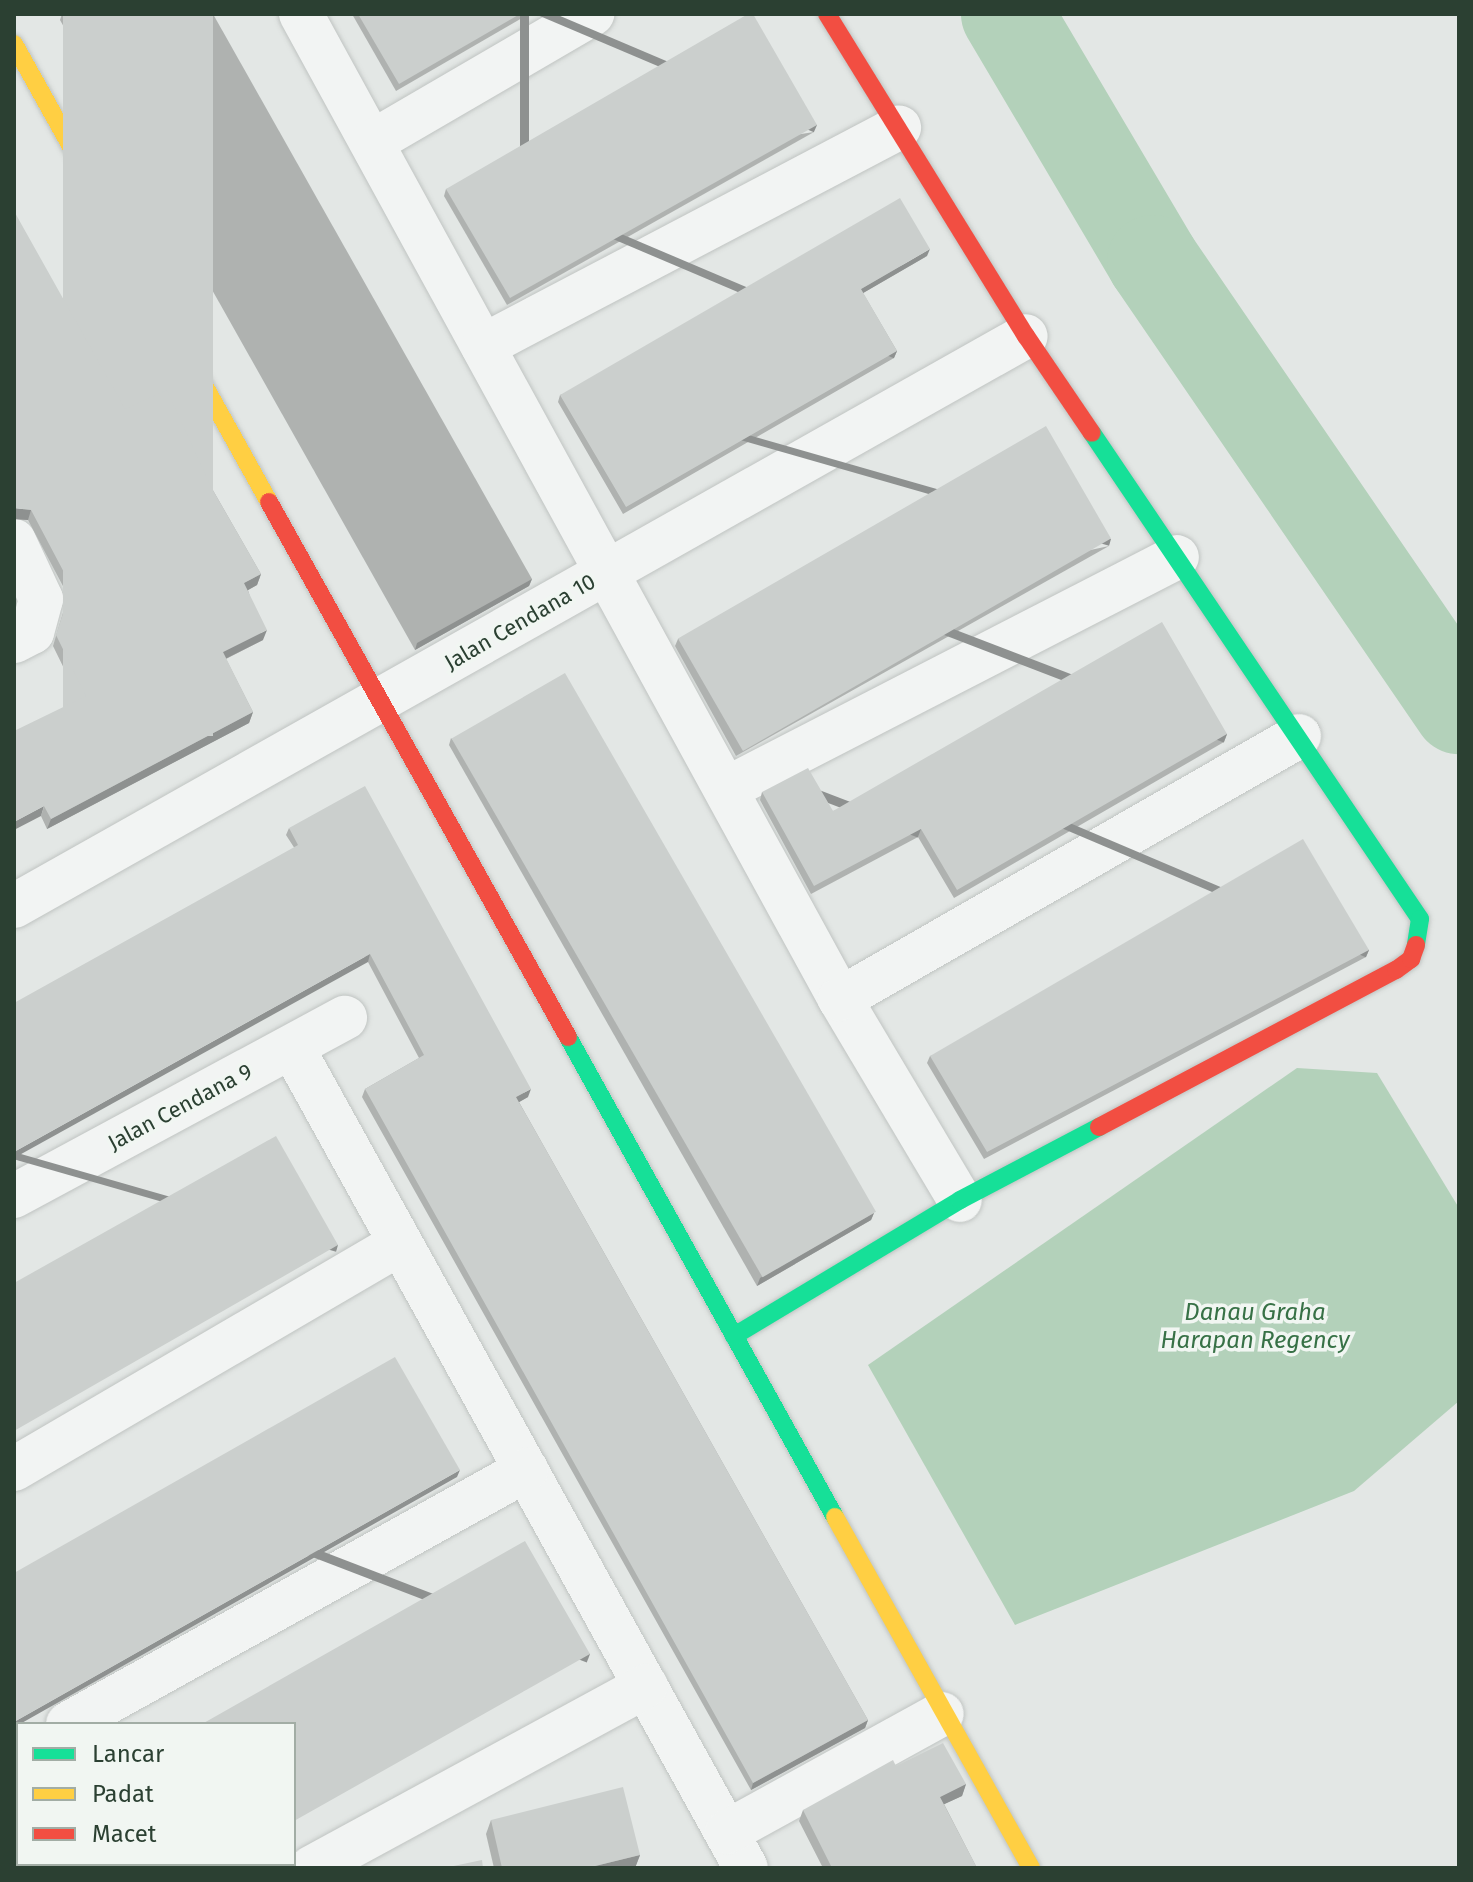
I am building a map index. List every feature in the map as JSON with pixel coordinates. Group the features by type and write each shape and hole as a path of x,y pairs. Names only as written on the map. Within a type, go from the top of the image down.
{"street":[{"path":"301,14 840,999 960,1200"},
{"path":"372,142 592,14"},
{"path":"734,1336 960,1200 1411,959 1420,919 1026,336 827,14"},
{"path":"14,44 383,700 942,1714 1031,1868"},
{"path":"483,346 899,128"},
{"name":"Jalan Cendana 10","path":"14,906 1026,336"},
{"path":"14,541 41,599 32,632 14,641"},
{"path":"726,789 1177,557"},
{"path":"840,999 1299,736"},
{"name":"Jalan Cendana 9","path":"14,1196 345,1018"},
{"path":"292,1047 397,1245 526,1470 736,1850 942,1714"},
{"path":"14,1469 397,1245"},
{"path":"72,1722 526,1470"},
{"path":"311,1868 646,1686"}],"water":[{"name":"Danau Graha Harapan Regency","path":"1297,1068 1377,1073 1459,1208 1459,1401 1354,1491 1015,1625 868,1365"}],"building":[{"path":"63,14 213,14 213,736 63,736"},
{"path":"358,14 520,14 399,84"},
{"path":"748,14 753,14 817,125 510,298 446,189"},
{"path":"900,198 930,249 861,289 897,351 626,507 560,395"},
{"path":"14,211 125,409 167,390 210,485 261,574 244,583 267,630 223,652 253,712 51,819 44,806 14,822 14,731 86,696 56,635 69,595 67,578 31,510 14,508"},
{"path":"1046,426 1111,539 743,751 678,638"},
{"path":"1162,622 1227,734 957,890 921,829 814,886 762,792 808,768 833,811"},
{"path":"565,673 876,1212 763,1277 452,738"},
{"path":"365,786 531,1089 516,1097 868,1720 753,1783 365,1089 424,1055 370,954 14,1152 14,1003 298,845 289,828"},
{"path":"1303,839 1369,950 987,1152 930,1056"},
{"path":"276,1136 338,1245 14,1431 14,1283"},
{"path":"395,1357 460,1470 14,1722 14,1573"},
{"path":"525,1541 590,1654 296,1820 296,1722 206,1722"},
{"path":"943,1743 966,1784 940,1797 977,1868 832,1868 803,1810 893,1760 896,1766"},
{"path":"623,1787 640,1855 587,1868 502,1868 491,1820"},
{"path":"14,1830 16,1866 215,1866 14,1868"},
{"path":"482,1860 483,1868 444,1868"}],"waterway":[{"path":"1007,14 1153,261 1459,708"}],"traffic: fast":[{"path":"1092,433 1420,919 1416,945"},
{"path":"568,1037 835,1517"},
{"path":"734,1336 960,1200 1099,1127"}],"traffic: slow":[{"path":"14,44 269,502"},
{"path":"835,1517 1031,1868"}],"traffic: jam":[{"path":"827,14 1026,336 1092,433"},
{"path":"269,502 568,1037"},
{"path":"1099,1127 1396,970 1411,959 1416,945"}]}
